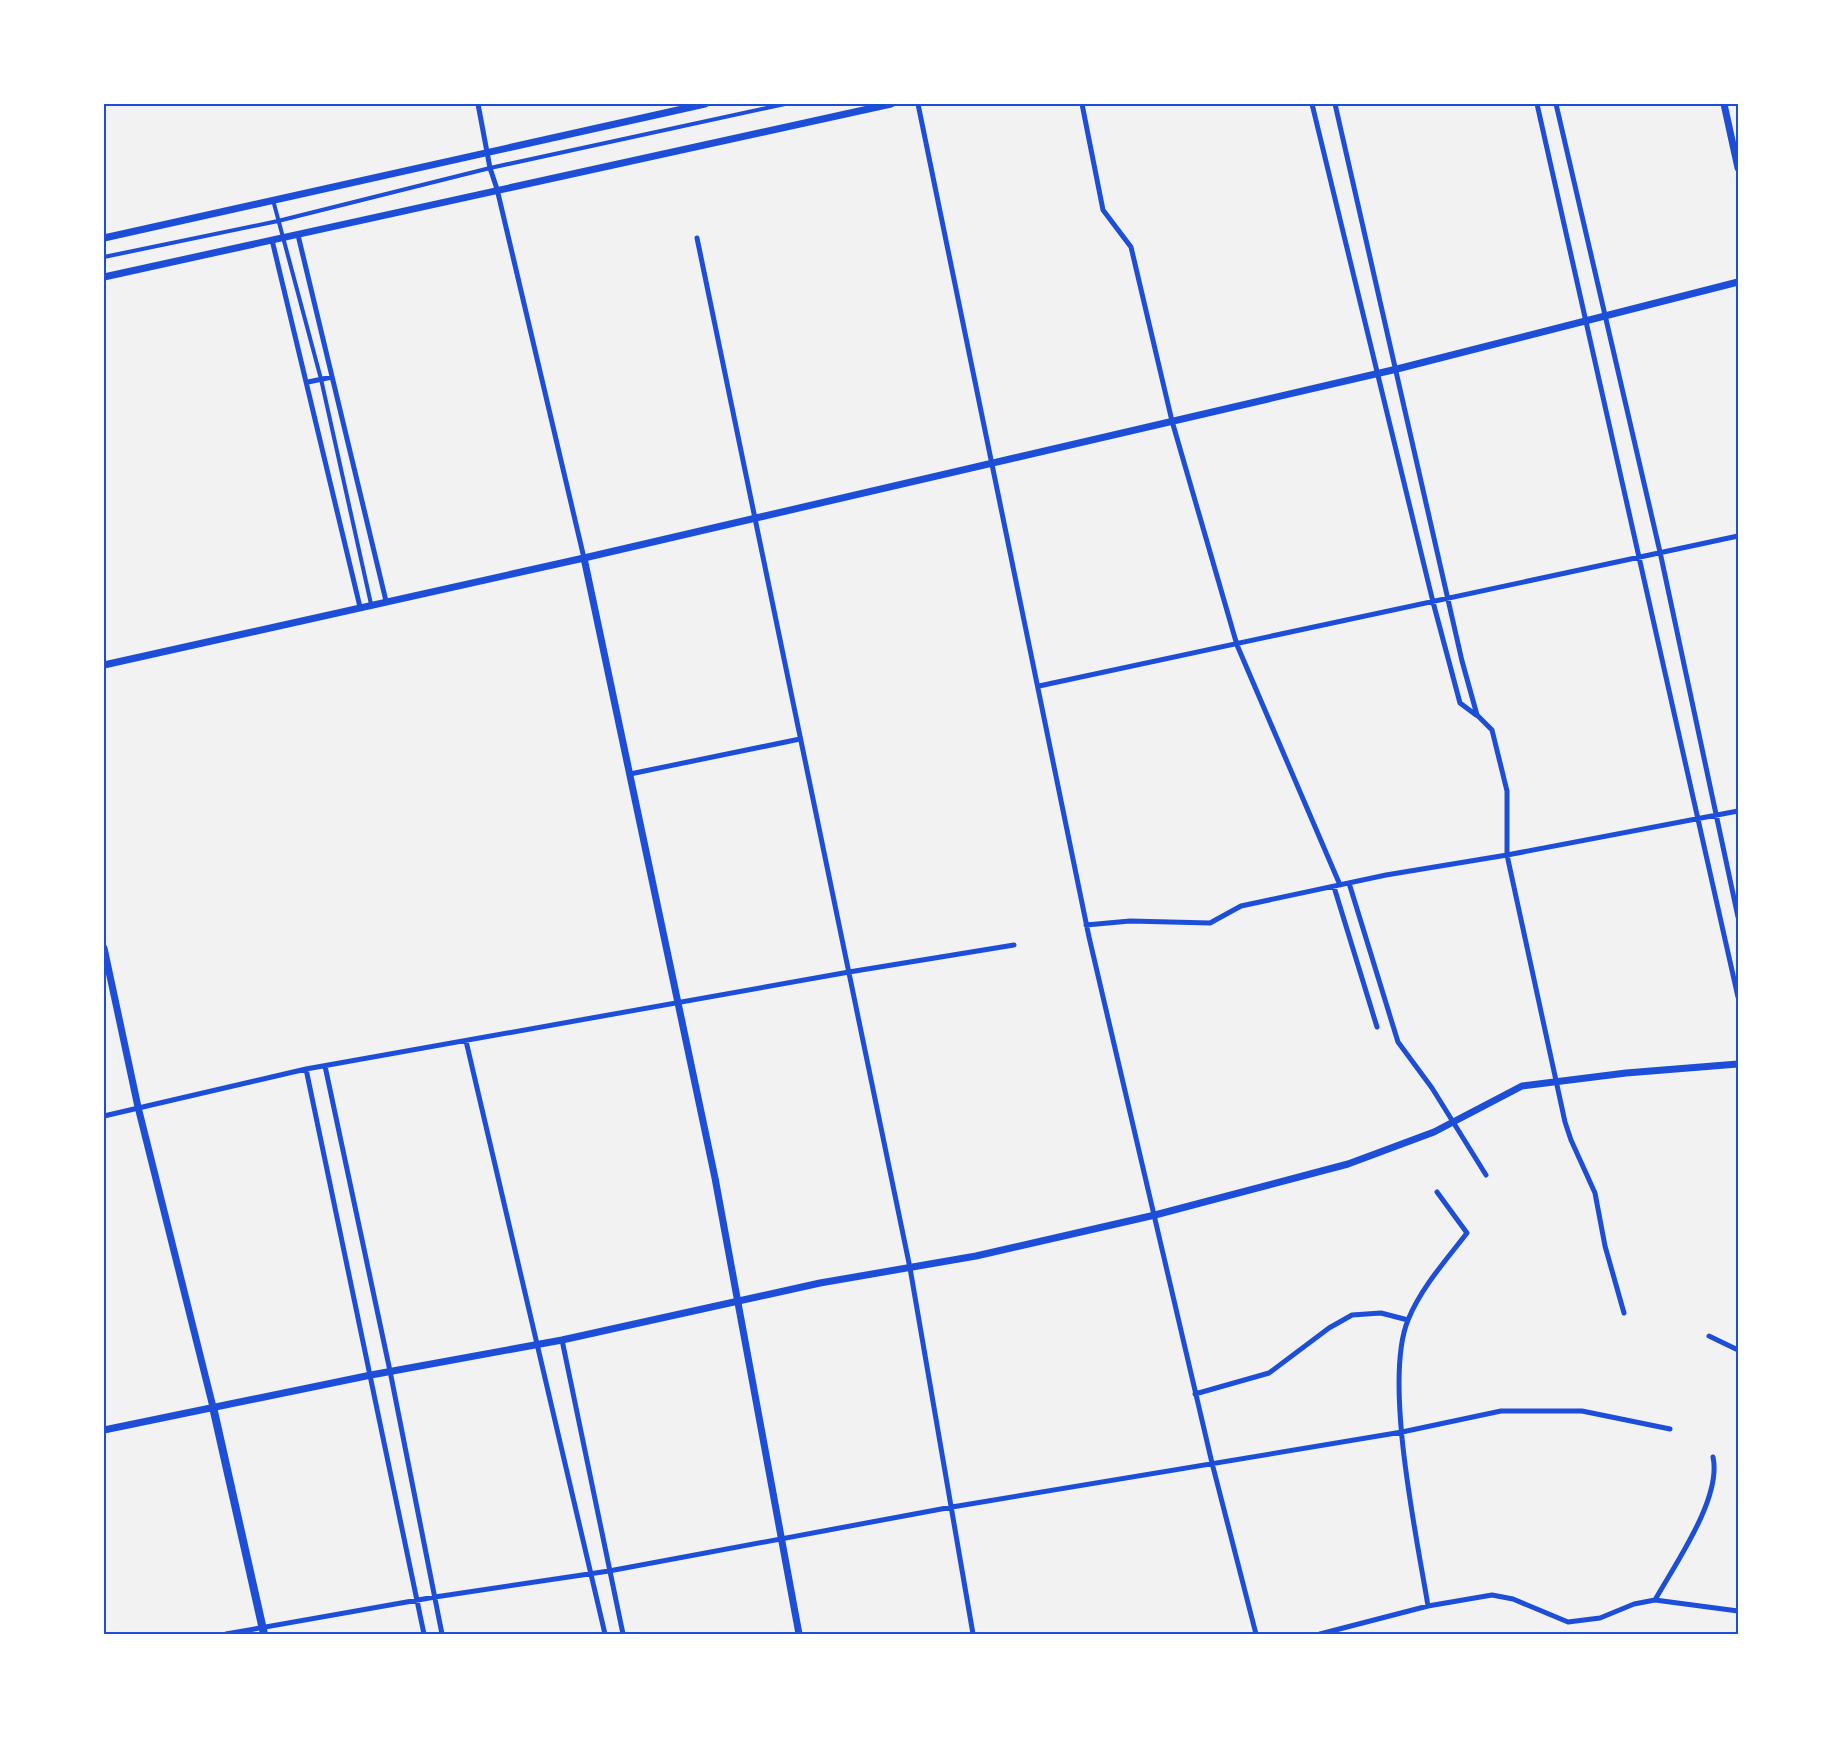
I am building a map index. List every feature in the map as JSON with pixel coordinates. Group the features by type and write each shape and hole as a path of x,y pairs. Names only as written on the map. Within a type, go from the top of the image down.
{"main road":[{"path":"213,1407 263,1631"}],"street":[{"path":"478,104 490,168 497,189 584,558 715,1178 735,1300 799,1635"},
{"path":"104,238 487,152 673,107 705,104"},
{"path":"104,257 278,221 490,168 785,104"},
{"path":"104,277 891,104"},
{"path":"918,104 1040,686 1086,925 1212,1463 1256,1635"},
{"path":"1082,104 1103,210 1131,247 1172,421 1237,645 1337,886 1377,1027"},
{"path":"1312,104 1433,602 1460,703 1492,730 1507,790 1507,855 1570,1140 1595,1192 1605,1246 1624,1313"},
{"path":"1335,104 1397,369 1447,598 1477,716"},
{"path":"1537,104 1588,320 1738,998"},
{"path":"1556,104 1659,552 1738,917"},
{"path":"1724,104 1738,168"},
{"path":"273,200 285,237 321,379 371,604"},
{"path":"298,235 386,601"},
{"path":"697,238 910,1268 973,1635"},
{"path":"272,240 308,382 360,607"},
{"path":"104,665 584,558 755,516 1397,369 1738,282"},
{"path":"308,382 332,376"},
{"path":"1040,686 1738,536"},
{"path":"630,774 800,739"},
{"path":"1086,925 1130,921 1210,923 1241,906 1349,883 1738,811"},
{"path":"1349,883 1398,1042 1486,1175"},
{"path":"104,1116 324,1066 849,972 1014,945"},
{"path":"104,948 138,1107 213,1407"},
{"path":"466,1041 605,1635"},
{"path":"104,1430 390,1371 562,1340 735,1300 910,1268 1155,1215 1348,1164 1419,1138 1522,1086 1738,1064"},
{"path":"324,1066 390,1371 442,1635"},
{"path":"306,1070 424,1635"},
{"path":"1428,1606 1402,1432 1400,1353 1408,1320 1438,1270 1467,1233 1437,1192"},
{"path":"1196,1394 1269,1373 1329,1328 1352,1315 1381,1313 1408,1320"},
{"path":"1709,1336 1738,1350"},
{"path":"562,1340 623,1635"},
{"path":"226,1635 263,1631 417,1600 609,1571 952,1507 1402,1432 1501,1411 1542,1409 1582,1411 1670,1429"},
{"path":"1655,1600 1698,1522 1716,1469 1713,1457"},
{"path":"1320,1635 1428,1606 1492,1594 1513,1599 1559,1620 1577,1622 1600,1618 1634,1604 1655,1600 1738,1611"}]}
